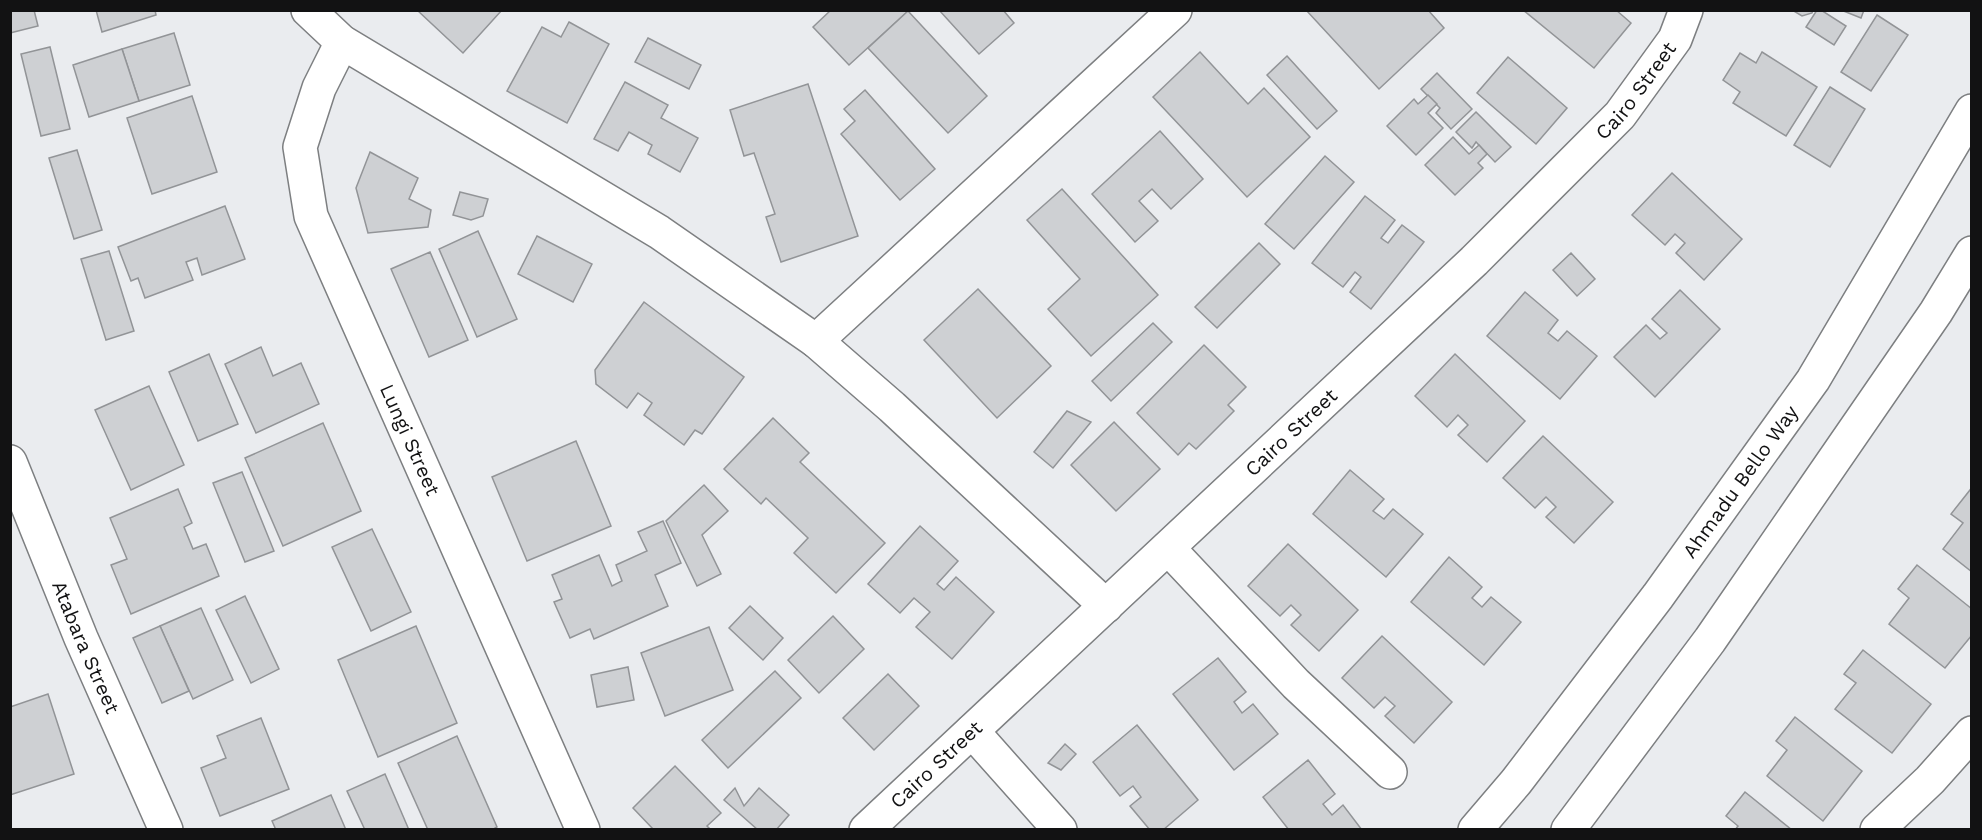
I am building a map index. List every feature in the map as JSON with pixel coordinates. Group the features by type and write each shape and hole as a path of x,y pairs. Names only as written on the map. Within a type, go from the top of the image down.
{"street":[{"path":"308,10 342,42 658,232 816,341 892,407 1106,606"},
{"path":"816,341 1175,10"},
{"name":"Cairo Street","path":"866,830 1474,261 1620,115 1675,39 1686,10"},
{"name":"Lungi Street","path":"342,42 319,88 300,147 311,216 583,830"},
{"name":"Ahmadu Bello Way","path":"1475,830 1516,782 1658,596 1813,380 1971,111"},
{"path":"1568,830 1710,640 1936,312 1971,253"},
{"name":"Atabara Street","path":"10,462 81,638 166,830"},
{"path":"1168,548 1296,684 1390,772"},
{"path":"972,731 1060,830"},
{"path":"1877,830 1930,780 1971,733"}],"building":[{"path":"10,10 34,10 38,26 10,33"},
{"path":"96,10 155,10 156,15 102,32"},
{"path":"417,10 502,10 463,53"},
{"path":"831,10 908,11 849,65 813,27"},
{"path":"939,10 1003,10 1014,23 979,54"},
{"path":"1306,10 1428,10 1444,28 1379,89"},
{"path":"1523,10 1616,10 1631,23 1594,68"},
{"path":"1792,10 1813,10 1812,13 1802,16"},
{"path":"1817,10 1821,10 1846,26 1834,45 1806,27"},
{"path":"1841,10 1864,10 1861,18"},
{"path":"908,11 987,96 948,133 868,48"},
{"path":"1877,15 1908,35 1871,91 1841,72"},
{"path":"569,22 609,44 567,123 507,91 542,27 561,37"},
{"path":"174,33 190,85 139,101 122,49"},
{"path":"648,38 701,65 689,89 635,62"},
{"path":"50,47 70,129 41,136 21,54"},
{"path":"122,49 139,101 89,117 73,65"},
{"path":"1200,52 1248,104 1264,88 1310,137 1247,197 1153,97"},
{"path":"1762,52 1817,87 1786,136 1733,103 1740,92 1723,80 1740,53 1756,63"},
{"path":"1287,56 1337,111 1317,129 1267,75"},
{"path":"1508,57 1567,108 1536,144 1477,93"},
{"path":"1437,73 1472,109 1451,129 1436,113 1440,108 1421,89"},
{"path":"625,82 668,105 661,118 698,138 680,172 648,154 652,145 629,132 618,151 594,139"},
{"path":"808,84 858,236 781,262 766,217 775,214 754,153 744,156 730,110"},
{"path":"1830,87 1865,109 1830,167 1794,145"},
{"path":"865,90 935,169 900,200 841,134 855,121 844,109"},
{"path":"1428,95 1437,104 1428,113 1443,128 1416,155 1387,126 1414,99 1418,104"},
{"path":"192,96 217,172 152,194 127,118"},
{"path":"1476,112 1511,147 1495,162 1476,142 1472,148 1456,132"},
{"path":"1160,131 1203,179 1171,209 1152,189 1139,201 1158,221 1135,242 1092,194"},
{"path":"1453,137 1469,154 1479,145 1487,154 1478,163 1483,168 1455,195 1425,165"},
{"path":"77,150 102,230 74,239 49,158"},
{"path":"370,152 418,178 409,199 431,210 428,227 368,233 356,188"},
{"path":"1325,156 1354,182 1294,249 1265,224"},
{"path":"1672,173 1742,239 1704,280 1676,253 1685,243 1675,234 1665,245 1632,215"},
{"path":"1062,189 1158,295 1091,356 1048,309 1080,279 1027,220"},
{"path":"460,192 488,199 483,216 471,220 453,215"},
{"path":"1365,196 1395,220 1381,238 1388,243 1402,225 1424,242 1371,309 1350,292 1361,277 1355,272 1343,287 1312,263"},
{"path":"225,206 245,259 202,275 197,258 186,262 193,280 145,298 138,278 131,281 118,247"},
{"path":"478,231 517,319 477,337 439,249"},
{"path":"537,236 592,264 573,302 518,274"},
{"path":"1259,243 1280,264 1217,328 1195,307"},
{"path":"109,251 134,331 106,340 81,259"},
{"path":"430,252 468,340 429,357 391,269"},
{"path":"1571,253 1595,279 1577,296 1553,270"},
{"path":"978,289 1051,366 997,418 924,340"},
{"path":"1680,290 1720,329 1655,397 1614,357 1646,325 1660,339 1667,333 1652,319"},
{"path":"1525,292 1558,320 1548,333 1558,341 1567,331 1597,356 1560,399 1487,336"},
{"path":"644,302 744,377 702,434 695,430 684,445 644,415 652,403 638,393 627,408 596,384 595,370"},
{"path":"1153,323 1172,342 1111,401 1092,381"},
{"path":"1204,345 1246,387 1228,405 1234,411 1196,449 1189,443 1178,455 1137,413"},
{"path":"261,347 273,376 301,363 319,404 256,433 225,364"},
{"path":"209,354 238,424 198,441 169,372"},
{"path":"1455,354 1525,421 1487,462 1458,435 1468,425 1458,415 1447,427 1415,396"},
{"path":"149,386 184,465 131,490 95,410"},
{"path":"1067,411 1091,422 1053,468 1034,452"},
{"path":"773,418 809,453 800,462 885,543 836,593 794,553 808,538 766,498 761,504 724,469"},
{"path":"1114,422 1160,469 1116,511 1071,465"},
{"path":"323,423 361,511 283,546 245,458"},
{"path":"1543,436 1613,502 1574,543 1546,517 1556,507 1546,497 1535,508 1503,478"},
{"path":"576,441 611,526 527,561 492,477"},
{"path":"1350,470 1384,499 1373,511 1384,519 1393,509 1423,534 1386,577 1313,514"},
{"path":"242,472 274,551 245,562 213,483"},
{"path":"704,485 728,511 702,535 721,574 697,586 666,521"},
{"path":"178,489 192,523 184,527 193,549 206,544 219,576 131,614 111,565 127,559 110,518"},
{"path":"1970,490 1972,492 1972,572 1943,549 1963,523 1951,514"},
{"path":"663,521 681,563 655,575 668,606 594,639 590,629 570,638 554,602 562,599 552,575 599,555 612,586 622,581 616,565 647,551 638,532"},
{"path":"920,526 958,561 937,584 944,590 956,577 994,612 952,659 916,627 930,612 914,598 900,613 868,584"},
{"path":"372,529 411,612 371,631 332,547"},
{"path":"1288,544 1358,610 1319,651 1291,625 1301,615 1291,605 1280,616 1248,586"},
{"path":"1449,557 1482,587 1472,598 1482,607 1491,597 1521,622 1484,665 1411,602"},
{"path":"1917,565 1972,609 1972,635 1945,668 1889,624 1909,598 1898,589"},
{"path":"245,596 279,669 251,683 216,610"},
{"path":"750,606 783,638 763,660 729,628"},
{"path":"201,608 233,680 193,699 160,626"},
{"path":"833,616 864,649 819,693 788,660"},
{"path":"160,626 189,691 162,703 133,638"},
{"path":"416,626 457,723 378,757 338,660"},
{"path":"709,627 733,690 665,716 641,653"},
{"path":"1382,636 1452,702 1414,743 1385,716 1395,706 1385,697 1374,708 1342,678"},
{"path":"1863,650 1931,704 1892,753 1835,709 1856,683 1844,674"},
{"path":"1218,658 1246,692 1234,702 1242,713 1253,704 1278,734 1234,770 1173,694"},
{"path":"628,667 634,700 597,707 591,675"},
{"path":"775,671 801,698 728,768 702,740"},
{"path":"888,674 919,706 874,750 843,718"},
{"path":"48,694 74,774 10,795 10,707"},
{"path":"1795,717 1862,771 1823,821 1767,776 1787,750 1776,741"},
{"path":"261,718 289,789 220,816 201,768 226,758 217,736"},
{"path":"1137,725 1198,800 1163,830 1150,830 1130,806 1141,797 1133,786 1120,796 1093,762"},
{"path":"457,736 497,827 492,830 428,830 398,763"},
{"path":"1065,744 1076,754 1061,770 1048,763"},
{"path":"1308,760 1335,794 1323,804 1332,815 1343,805 1362,830 1289,830 1263,797"},
{"path":"675,766 721,813 707,826 711,830 654,830 633,808"},
{"path":"385,774 409,830 365,830 347,791"},
{"path":"735,788 744,806 759,788 789,815 776,830 758,830 724,800"},
{"path":"1745,792 1792,830 1735,830 1738,826 1726,816"},
{"path":"331,795 346,830 276,830 272,821"}]}
